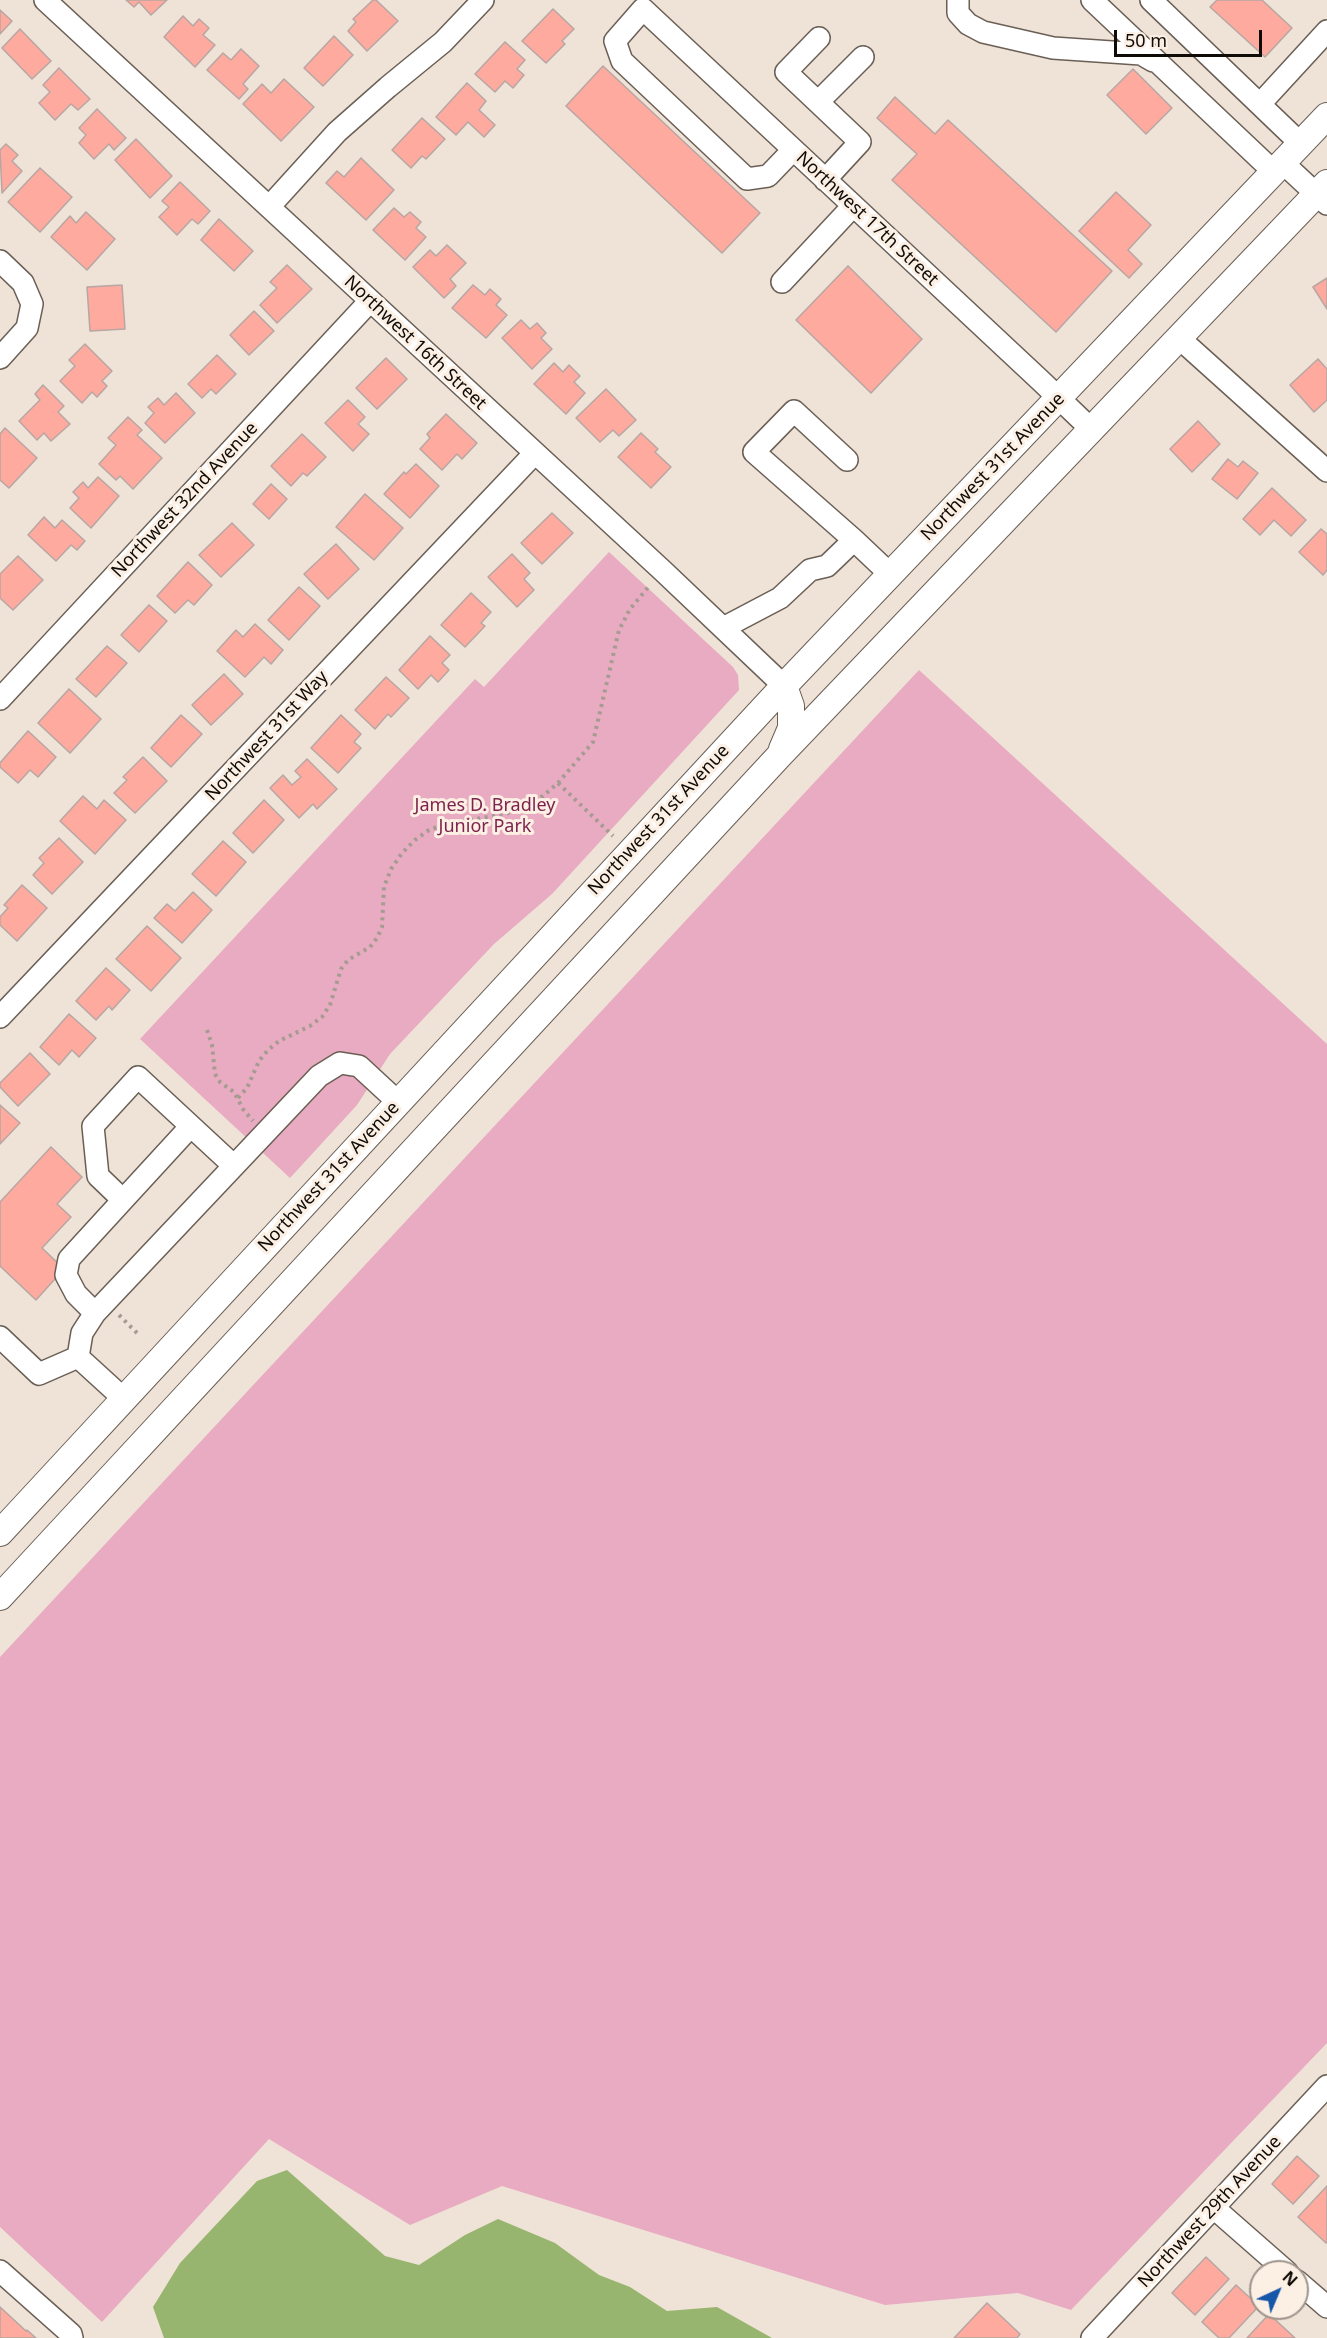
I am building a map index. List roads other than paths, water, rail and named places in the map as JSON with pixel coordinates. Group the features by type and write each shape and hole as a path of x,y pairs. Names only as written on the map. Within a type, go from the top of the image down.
{"main road":[{"name":"Northwest 31st Avenue","path":"0,1533 784,686 1327,116"},
{"path":"0,1597 780,755 1090,429 1324,194"},
{"path":"780,755 792,728 791,706 784,686"}],"street":[{"name":"Northwest 16th Street","path":"45,0 784,686"},
{"path":"269,207 337,132 443,42 483,0"},
{"path":"958,0 958,13 968,24 982,32 1053,48 1141,54 1169,71"},
{"path":"1092,0 1278,167 1324,194"},
{"path":"1151,0 1301,144"},
{"name":"Northwest 17th Street","path":"793,150 768,176 747,179 622,61 615,41 643,9 1090,429"},
{"path":"1260,104 1327,31"},
{"path":"819,38 786,72 860,142 825,180"},
{"path":"818,102 862,57"},
{"path":"782,282 853,206"},
{"path":"0,261 24,283 32,304 27,328 0,358"},
{"name":"Northwest 32nd Avenue","path":"0,699 370,301"},
{"path":"1179,338 1327,471"},
{"path":"847,460 794,411 754,452 891,575"},
{"name":"Northwest 31st Way","path":"0,1017 534,454"},
{"path":"723,628 780,598 810,570 827,566 854,540"},
{"path":"78,1357 82,1333 95,1313 320,1076 340,1063 358,1066 398,1102"},
{"path":"123,1200 98,1176 93,1126 138,1077 234,1166"},
{"path":"95,1313 76,1294 66,1275 69,1259 191,1126"},
{"path":"0,1337 39,1374 78,1357"},
{"path":"78,1357 124,1399"},
{"name":"Northwest 29th Avenue","path":"1092,2338 1327,2086"},
{"path":"1214,2208 1273,2260"},
{"path":"0,2271 72,2338"},
{"path":"1309,2291 1327,2307"}],"park label":[{"name":"James D. Bradley Junior Park","path":"485,816"}]}
